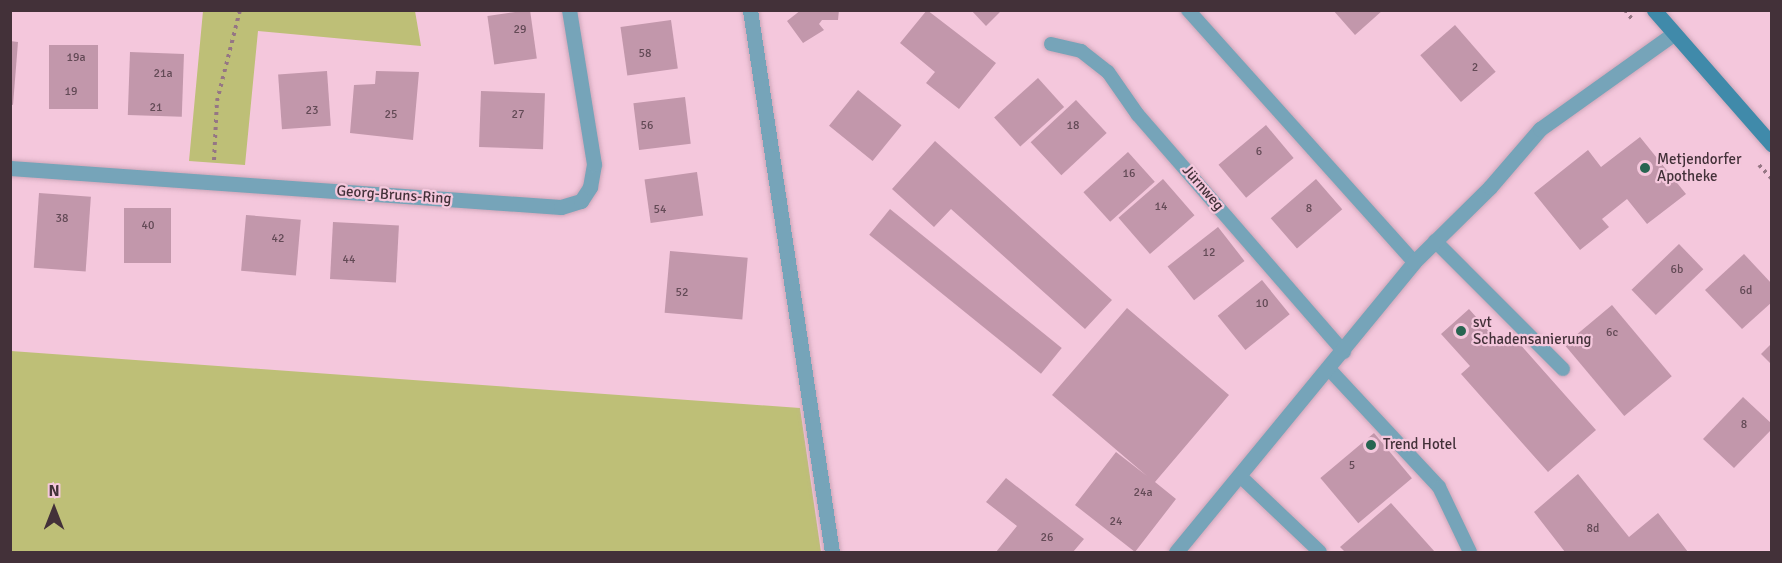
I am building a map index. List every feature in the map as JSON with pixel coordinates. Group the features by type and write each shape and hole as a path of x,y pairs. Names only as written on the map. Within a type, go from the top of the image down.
{"main road":[{"path":"1654,10 1772,145"}],"street":[{"name":"Georg-Bruns-Ring","path":"10,168 561,207 581,201 590,187 594,164 569,10"},
{"path":"750,10 832,552"},
{"path":"1176,552 1344,352 1414,262 1490,187 1540,129 1673,34"}],"lane":[{"path":"1188,10 1414,262"},
{"name":"Jürnweg","path":"1051,44 1080,51 1108,72 1138,114 1344,352"},
{"path":"1435,241 1563,369"},
{"path":"1329,369 1439,487 1470,552"},
{"path":"1240,476 1320,552"}],"path":[{"path":"213,182 217,101 240,10"}],"green space":[{"path":"203,11 415,11 421,46 258,31 245,165 189,161"},
{"path":"11,351 800,408 821,552 11,552"}],"building":[{"path":"530,10 537,59 494,65 487,16"},
{"path":"801,10 839,10 838,20 822,20 819,24 824,30 803,43 787,21"},
{"path":"927,10 996,63 959,109 926,83 935,72 900,43"},
{"path":"971,10 1002,10 986,26"},
{"path":"1333,10 1383,10 1355,35"},
{"path":"671,20 678,69 627,76 620,27"},
{"path":"1455,25 1496,72 1461,102 1420,55"},
{"path":"10,41 18,42 13,105 10,104"},
{"path":"49,45 98,45 98,109 49,109"},
{"path":"130,52 184,54 182,117 128,115"},
{"path":"327,71 331,126 282,129 278,74"},
{"path":"376,71 419,72 413,140 350,133 354,85 375,84"},
{"path":"1038,78 1064,107 1020,146 994,117"},
{"path":"858,90 902,125 873,161 829,126"},
{"path":"481,91 545,93 543,149 479,147"},
{"path":"685,97 691,144 639,150 633,103"},
{"path":"1076,100 1107,133 1061,175 1031,142"},
{"path":"1266,125 1294,158 1246,198 1219,165"},
{"path":"1640,137 1686,194 1647,224 1627,199 1602,219 1609,227 1580,250 1534,193 1588,150 1601,167"},
{"path":"935,141 1112,300 1085,329 951,209 934,227 892,189"},
{"path":"1128,152 1155,182 1110,222 1083,192"},
{"path":"697,172 703,216 651,223 645,179"},
{"path":"1163,179 1194,215 1150,254 1118,218"},
{"path":"1316,179 1342,209 1297,249 1271,218"},
{"path":"39,193 91,197 86,271 34,268"},
{"path":"124,208 171,208 171,263 124,263"},
{"path":"890,209 1062,348 1041,374 869,235"},
{"path":"246,215 301,220 296,276 241,271"},
{"path":"333,222 399,225 396,282 330,279"},
{"path":"1218,227 1244,261 1194,300 1168,266"},
{"path":"1679,244 1703,269 1656,315 1632,290"},
{"path":"670,251 748,258 742,320 665,313"},
{"path":"1744,254 1772,284 1772,302 1742,329 1705,290"},
{"path":"1262,280 1290,314 1245,350 1218,316"},
{"path":"1612,305 1672,376 1624,416 1565,345"},
{"path":"1127,308 1229,395 1155,482 1176,499 1135,552 1075,505 1116,452 1147,476 1052,395"},
{"path":"1469,309 1500,344 1511,334 1596,430 1548,472 1461,374 1470,366 1441,334"},
{"path":"1772,343 1772,365 1761,354"},
{"path":"1743,397 1772,424 1772,429 1734,468 1703,439"},
{"path":"1374,433 1412,478 1358,523 1320,478"},
{"path":"1578,474 1629,537 1658,513 1688,552 1565,552 1534,512"},
{"path":"1006,478 1084,539 1073,552 996,552 1017,526 986,502"},
{"path":"1391,503 1435,552 1345,552 1340,547"}],"place":[{"name":"Metjendorfer Apotheke","path":"1645,168"},
{"name":"svt Schadensanierung","path":"1461,331"},
{"name":"Trend Hotel","path":"1371,445"}]}
